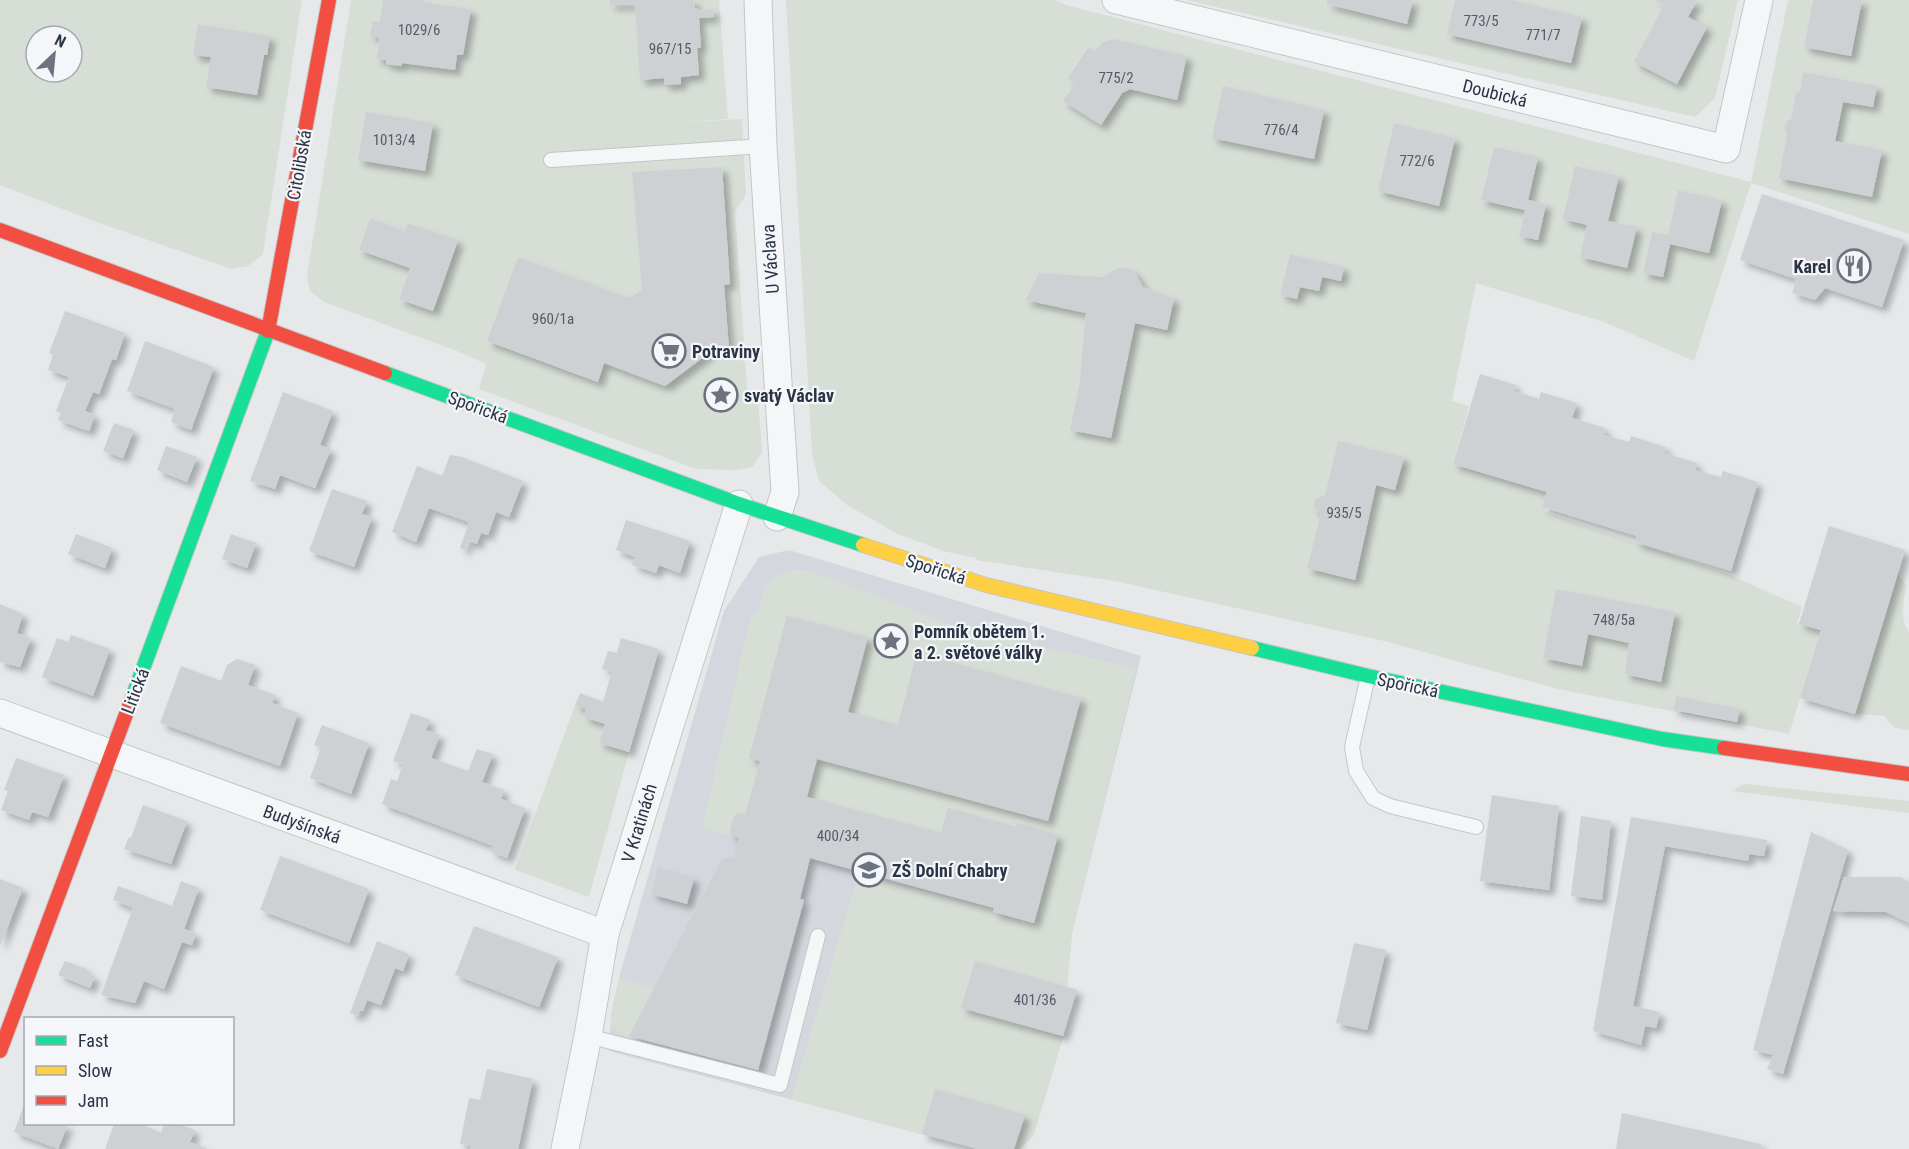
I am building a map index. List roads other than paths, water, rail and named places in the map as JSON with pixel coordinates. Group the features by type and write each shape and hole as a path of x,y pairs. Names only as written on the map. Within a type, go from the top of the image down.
{"street":[{"name":"Citolibská","path":"269,330 329,0"},
{"name":"U Václava","path":"758,0 763,146 785,492 777,517"},
{"name":"Doubická","path":"1116,0 1726,149 1759,0"},
{"name":"Spořická","path":"0,230 739,504 986,585 1368,676 1662,739 1909,774"},
{"name":"Litická","path":"0,1052 269,330"},
{"name":"V Kratinách","path":"565,1149 588,1036 605,934 739,504"},
{"name":"Budyšínská","path":"0,713 605,934"}],"lane":[{"path":"551,160 763,146"},
{"path":"1368,676 1352,747 1356,771 1373,798 1390,806 1476,827"},
{"path":"588,1036 780,1085 818,936"}],"place":[{"name":"Karel","path":"1854,266"},
{"name":"Potraviny","path":"669,351"},
{"name":"svatý Václav","path":"721,395"},
{"name":"Pomník obětem 1. a 2. světové války","path":"891,641"},
{"name":"ZŠ Dolní Chabry","path":"869,870"}]}
